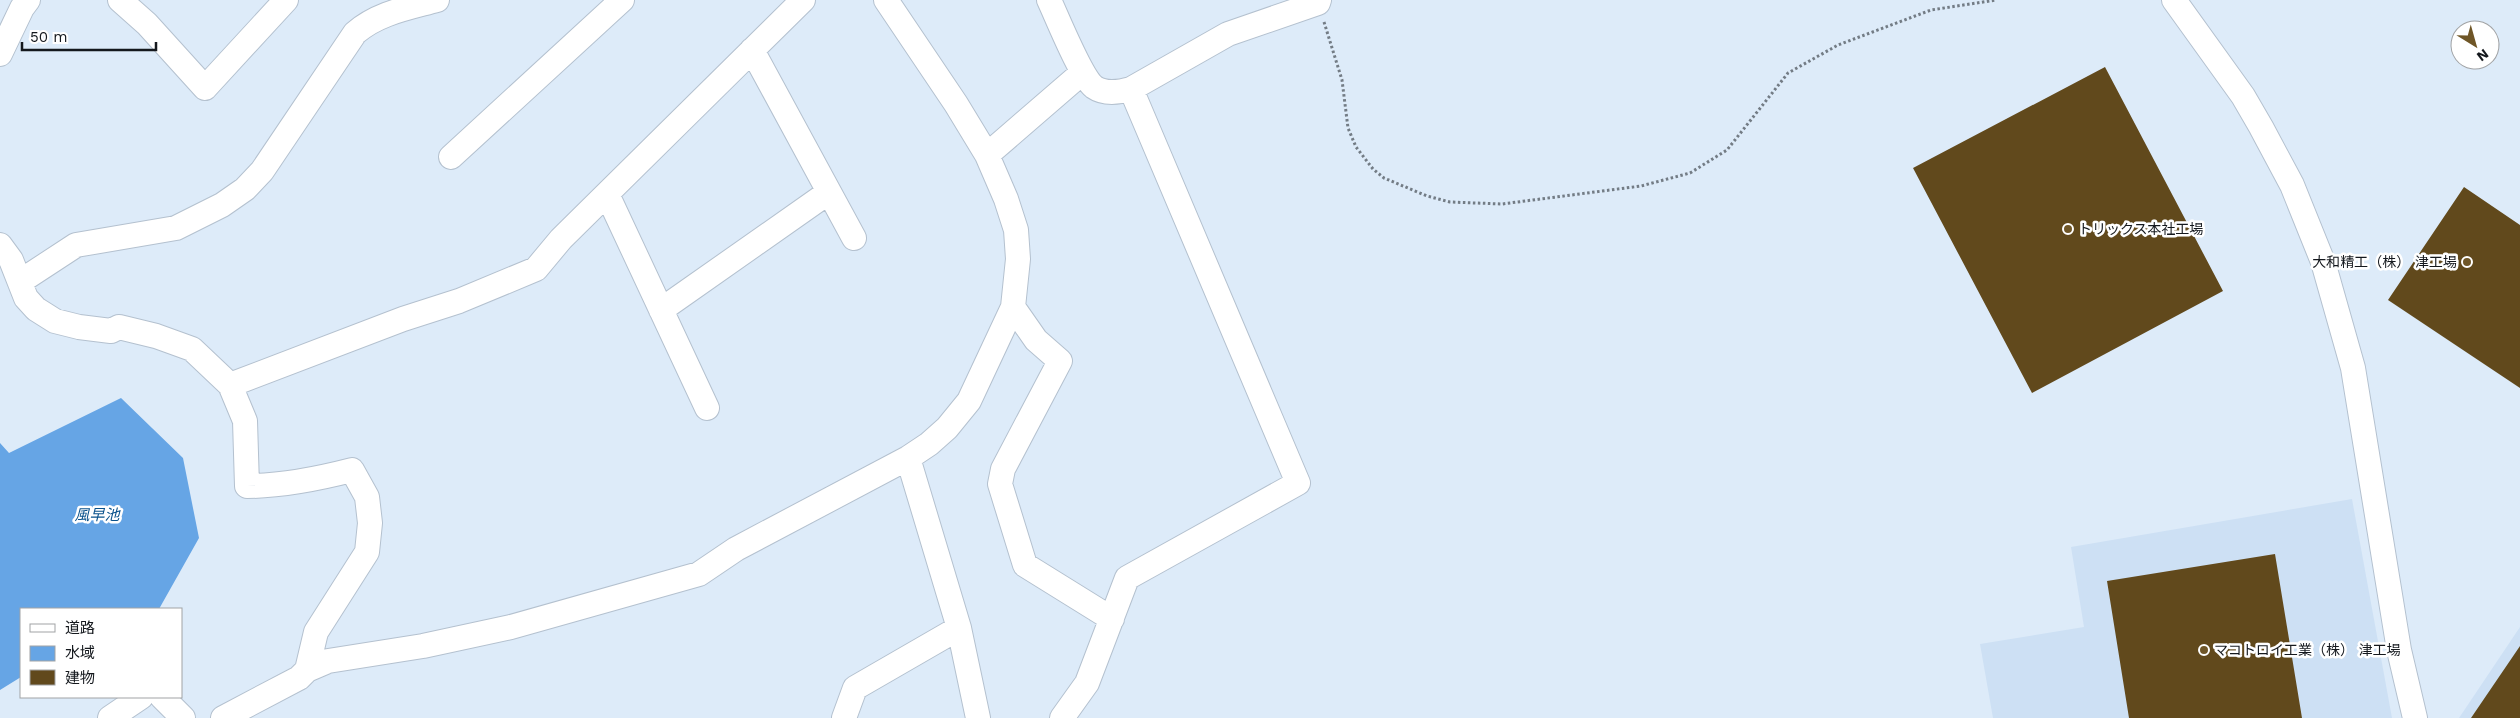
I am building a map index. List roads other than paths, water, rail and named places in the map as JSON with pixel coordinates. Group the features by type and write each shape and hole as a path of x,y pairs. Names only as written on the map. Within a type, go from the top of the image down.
{"street":[{"path":"0,54 28,0"},
{"path":"120,0 147,24 205,88 286,0"},
{"path":"21,281 76,245 176,228 222,205 245,189 262,171 355,33 366,24 385,14 437,0"},
{"path":"451,157 622,0"},
{"path":"230,386 536,269 561,239 803,0"},
{"path":"223,718 299,678 307,670 328,661 423,646 511,627 699,574 736,549 908,458 929,444 969,401 1014,307 1018,259 1016,230 1006,199 987,155 956,104 886,0"},
{"path":"1049,0 1083,72 1094,87 1118,93 1131,89 1228,34 1318,1"},
{"path":"2174,0 2243,96 2261,127 2292,185 2323,262 2353,368 2399,650 2415,718"},
{"path":"752,50 854,238"},
{"path":"987,155 1083,72"},
{"path":"1062,718 1087,683 1126,578 1298,483 1131,89"},
{"path":"661,310 829,192"},
{"path":"607,194 707,408"},
{"path":"0,245 11,260 21,281 26,298 55,320 79,327 111,331 118,327 156,336 192,349 230,386 245,421 247,486 267,486 315,480 352,470 367,497 370,523 367,552 316,632 307,670"},
{"path":"1014,307 1036,340 1060,361 1003,470 1000,484 1018,546 1025,565 1112,619"},
{"path":"908,458 959,628 978,718"},
{"path":"844,718 855,688 959,628"},
{"path":"110,718 140,698"},
{"path":"163,698 183,718"}],"water":[{"name":"風早池","path":"121,398 183,458 199,538 160,608 20,608 20,678 0,690 0,443 9,453"}],"place":[{"name":"トリックス本社工場","path":"2068,229"},
{"name":"大和精工（株） 津工場","path":"2467,262"},
{"name":"マコトロイ工業（株） 津工場","path":"2204,650"}]}
